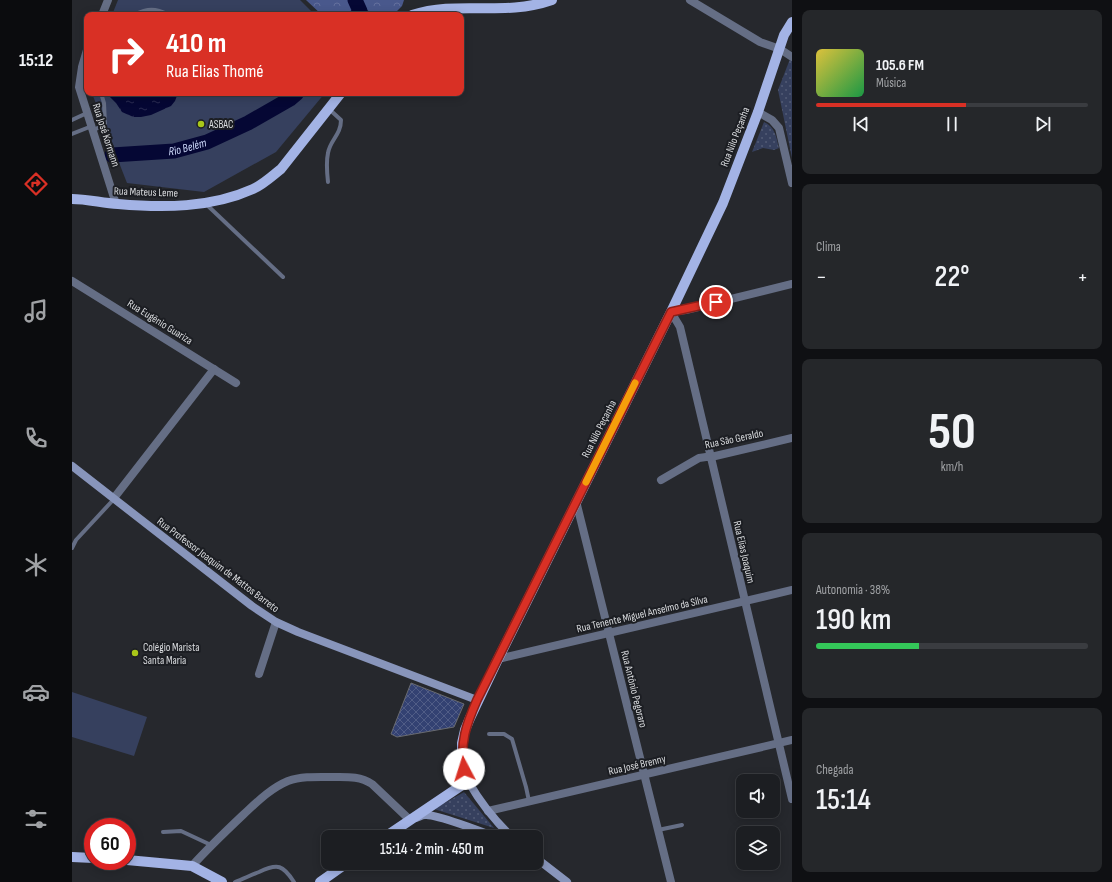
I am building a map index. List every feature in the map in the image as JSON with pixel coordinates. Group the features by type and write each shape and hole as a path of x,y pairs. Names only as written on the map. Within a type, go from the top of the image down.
{"main road":[{"path":"419,12 428,8 453,2 512,7 527,6 552,0"},
{"name":"Rua Nilo Peçanha","path":"506,830 477,797 468,781 462,756 462,743 465,730 477,700 671,312 722,203 758,112 784,35 792,22"},
{"name":"Rua Mateus Leme","path":"72,199 116,204 164,206 204,202 237,195 255,188 269,180 281,169 340,96"},
{"name":"Rua Professor Joaquim de Mattos Barreto","path":"72,466 252,606 276,622 305,635 477,700"},
{"path":"395,830 468,781"},
{"path":"410,820 425,815 433,816 478,830"},
{"path":"72,857 84,858"},
{"path":"136,861 192,866 222,882"},
{"path":"543,863 567,882"},
{"path":"320,882 337,870"}],"street":[{"path":"103,12 108,0"},
{"path":"690,0 760,42 780,49 792,57"},
{"name":"Rua José Kormann","path":"84,60 79,87 116,204"},
{"path":"758,112 772,120 779,128 792,183"},
{"name":"Rua Eugênio Guariza","path":"72,281 236,383"},
{"path":"671,312 686,310 792,284"},
{"name":"Rua Elias Joaquim","path":"671,312 680,327 792,799"},
{"path":"114,498 214,369"},
{"name":"Rua São Geraldo","path":"661,480 699,458 706,456 711,458 792,438"},
{"name":"Rua Antônio Pegoraro","path":"576,501 671,882"},
{"name":"Rua Tenente Miguel Anselmo da Silva","path":"498,659 792,590"},
{"path":"259,674 276,622"},
{"name":"Rua José Brenny","path":"488,811 792,740"},
{"path":"192,866 211,845 268,793 280,785 295,779 357,777 365,779 410,820"}],"lane":[{"path":"140,12 145,9 158,10 162,12"},
{"path":"72,134 105,124 103,96"},
{"path":"328,182 328,152 341,128 341,120 329,109"},
{"path":"72,120 87,113"},
{"path":"204,202 283,277"},
{"path":"72,548 76,540 114,498"},
{"path":"489,734 504,734 512,740 529,801"},
{"path":"658,830 682,825"},
{"path":"163,832 182,831 211,845"},
{"path":"235,882 272,866 280,867 287,872 294,882"}],"shaded area":[{"path":"118,0 300,0 312,12 113,12"},
{"path":"790,59 792,61 792,158 778,90"},
{"name":"ASBAC","path":"93,96 323,96 276,152 204,192 127,183"},
{"path":"764,122 773,129 779,148 774,150 763,148 752,152"},
{"path":"72,692 147,717 134,756 72,737"},
{"path":"464,792 494,828 434,809"}],"green space":[{"path":"306,0 404,0 402,6 396,12 370,12 367,10 365,12 319,12"}],"water":[{"path":"109,96 177,96 171,106 151,115 141,117 133,117 122,112"}],"building":[{"path":"411,683 464,704 454,727 397,737 391,734"}],"waterway":[{"name":"Rio Belém","path":"355,0 359,12"},
{"name":"Rio Belém","path":"112,155 174,151 207,142 248,123 294,96"}],"slow traffic":[{"path":"586,482 635,383"}],"place":[{"name":"ASBAC","path":"201,124"},
{"name":"Colégio Marista Santa Maria","path":"135,653"}],"route":[{"path":"464,769 462,743 465,730 477,700 671,312 686,310 716,302"}]}
